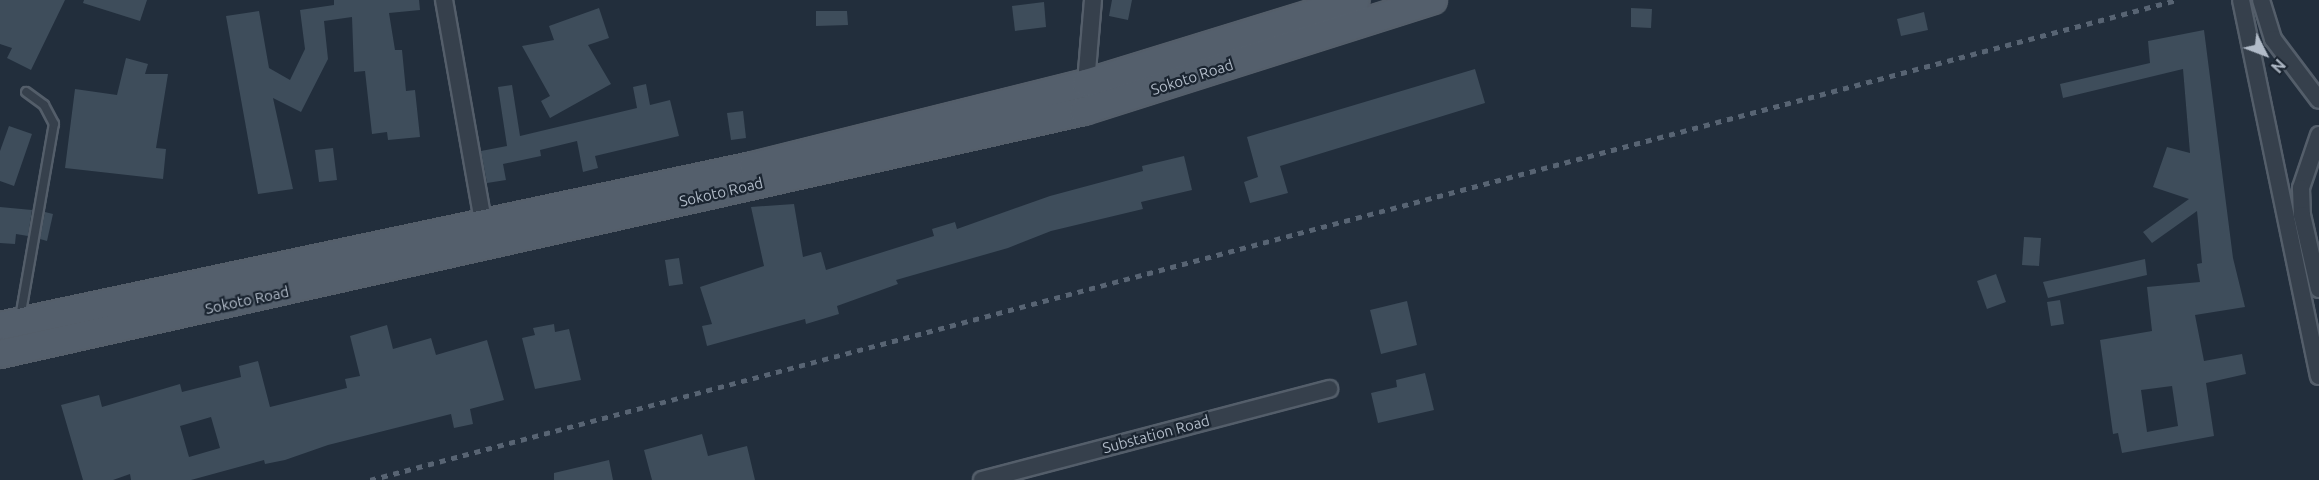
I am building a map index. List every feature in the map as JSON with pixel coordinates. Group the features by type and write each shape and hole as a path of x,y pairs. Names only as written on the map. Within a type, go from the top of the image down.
{"main road":[{"name":"Sokoto Road","path":"10,324 484,226 753,166 1086,84 1356,0"},
{"name":"Sokoto Road","path":"0,354 1084,111 1433,0"},
{"path":"194,286 198,311"}],"street":[{"path":"444,0 484,226"},
{"path":"1086,84 1093,0"},
{"path":"2241,0 2319,376"},
{"path":"2260,0 2273,39 2319,100"},
{"path":"2319,135 2301,188 2302,215 2319,289"},
{"name":"Substation Road","path":"982,480 1329,389"}],"lane":[{"path":"10,324 54,124 44,105 26,92"}],"building":[{"path":"0,0 65,0 31,70 7,58 12,48 0,44"},
{"path":"84,0 147,0 140,21 83,3"},
{"path":"334,0 419,0 420,10 389,13 395,50 402,50 406,91 415,90 420,137 388,140 387,132 372,134 365,71 354,72 352,17 324,21 328,59 301,112 273,98 293,189 258,194 226,16 259,11 269,68 290,80 305,49 300,10 334,5"},
{"path":"1112,0 1132,0 1128,20 1109,16"},
{"path":"1044,2 1046,27 1015,31 1012,6"},
{"path":"599,8 609,38 588,45 611,84 550,118 541,101 550,96 522,46 554,40 549,26"},
{"path":"1631,8 1652,9 1651,28 1631,27"},
{"path":"816,11 847,11 848,25 816,26"},
{"path":"1924,12 1928,30 1901,36 1897,19"},
{"path":"2204,30 2233,258 2245,307 2195,315 2204,361 2242,354 2246,374 2206,383 2214,436 2122,453 2118,433 2113,434 2100,340 2152,331 2147,287 2200,282 2197,264 2202,263 2197,211 2152,243 2143,232 2189,199 2153,187 2167,147 2190,153 2183,69 2063,98 2060,84 2150,63 2148,41","holes":["2172,386 2178,426 2147,432 2141,390"]},
{"path":"126,58 148,64 145,74 168,74 156,148 166,149 163,179 65,168 75,89 117,95"},
{"path":"1475,69 1485,103 1280,166 1288,193 1250,203 1244,182 1258,177 1247,137"},
{"path":"646,84 650,105 670,100 679,136 595,156 598,168 583,172 577,141 540,150 541,156 503,164 506,180 487,183 481,151 507,146 498,87 512,85 520,136 637,108 633,87"},
{"path":"743,111 746,138 731,140 727,113"},
{"path":"9,126 32,134 14,186 0,181 0,151"},
{"path":"333,148 337,180 319,182 315,150"},
{"path":"1184,156 1192,190 1141,202 1143,209 1051,231 1008,248 896,280 898,284 837,306 839,314 806,324 805,319 707,346 702,326 712,324 700,287 764,266 751,207 794,204 803,257 821,252 826,270 934,236 932,229 955,222 957,229 1050,196 1143,171 1142,166"},
{"path":"0,207 32,210 28,236 16,234 15,244 0,243"},
{"path":"45,212 53,214 47,241 40,239"},
{"path":"2024,237 2041,238 2039,266 2022,265"},
{"path":"679,258 683,284 669,286 665,260"},
{"path":"2145,259 2147,275 2048,298 2043,282"},
{"path":"1996,274 2006,302 1987,309 1977,281"},
{"path":"2060,300 2064,324 2051,326 2047,302"},
{"path":"1407,301 1417,345 1381,354 1370,310"},
{"path":"554,324 555,332 569,329 581,380 535,389 522,338 535,335 533,328"},
{"path":"387,325 393,349 431,338 436,355 487,340 504,400 470,409 473,424 454,428 451,414 328,445 285,460 265,464 264,460 191,480 131,480 130,474 113,480 83,480 61,405 99,395 102,407 180,384 182,392 241,377 239,366 258,361 270,407 347,388 345,379 360,376 350,336","holes":["211,417 220,448 189,457 180,426"]},
{"path":"1425,373 1434,410 1378,423 1371,393 1397,387 1396,380"},
{"path":"702,434 708,456 747,446 755,480 652,480 644,450"},
{"path":"609,460 613,480 554,480 554,473"}],"railway":[{"path":"370,480 2176,0"}]}
